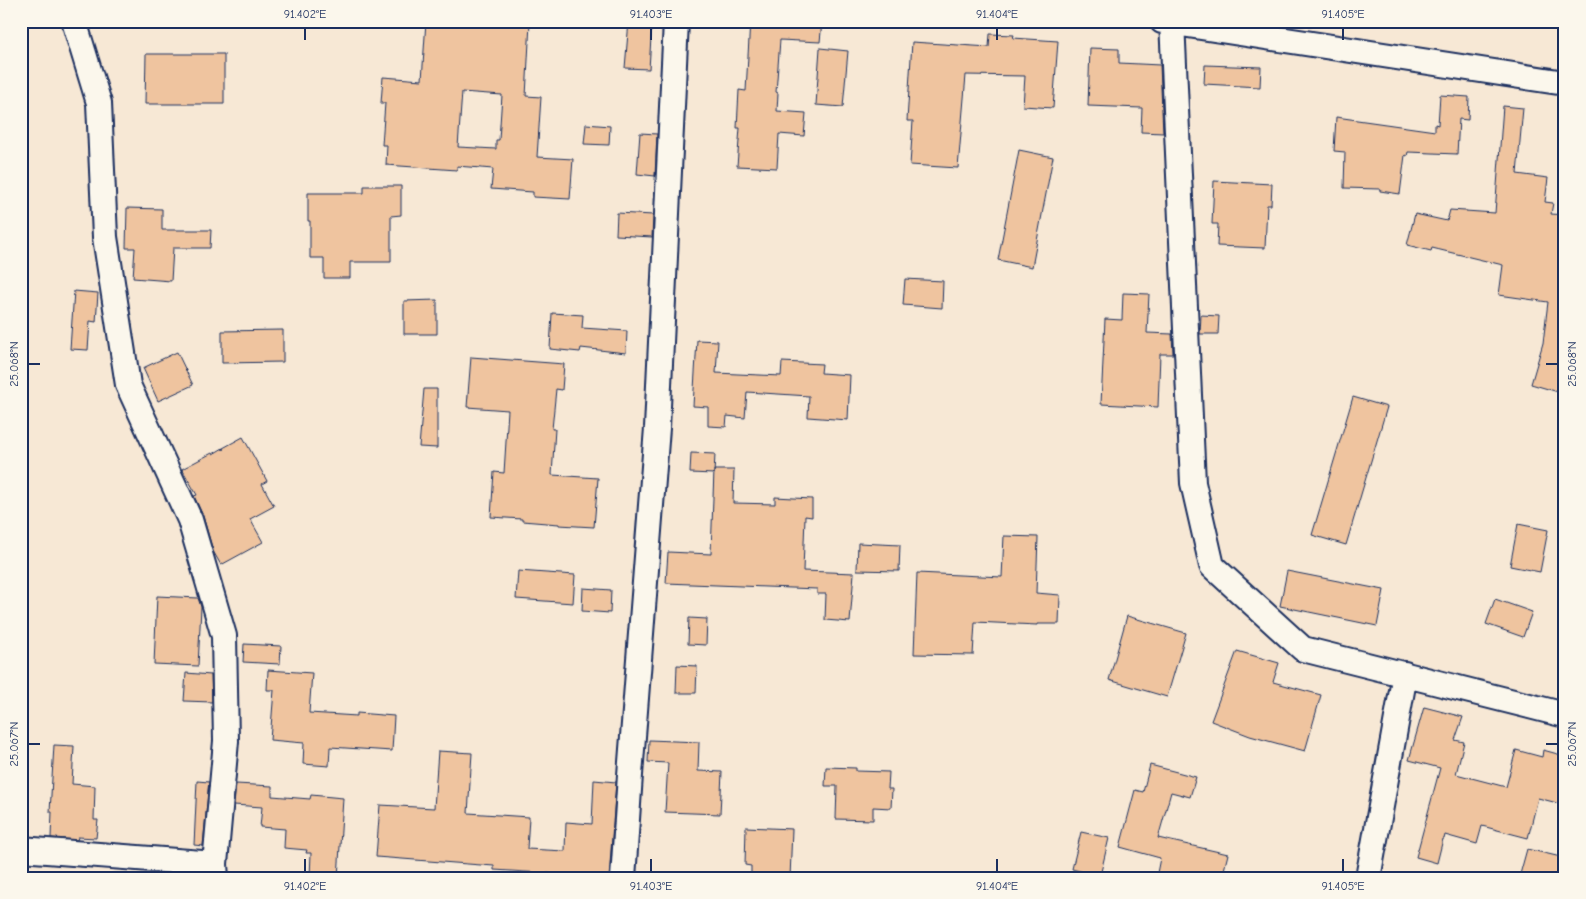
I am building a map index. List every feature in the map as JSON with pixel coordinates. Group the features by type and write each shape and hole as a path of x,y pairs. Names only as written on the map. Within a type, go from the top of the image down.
{"street":[{"path":"21,850 215,871 226,741 224,636 190,520 128,385 106,236 99,103 74,21"},
{"path":"623,878 657,428 676,21"},
{"path":"1565,82 1169,22 1193,483 1212,566 1303,649 1565,715"},
{"path":"1368,878 1405,674"}],"building":[{"path":"426,21 509,21 530,23 526,96 541,97 537,157 573,159 570,199 533,197 533,192 491,189 493,169 457,166 457,170 386,165 387,145 382,145 385,103 381,103 383,77 422,80","holes":["462,92 502,95 499,140 496,140 496,149 458,147"]},
{"path":"629,21 652,21 649,69 625,68"},
{"path":"750,21 822,21 820,42 780,40 776,92 778,93 777,111 806,113 804,136 779,134 777,168 737,166 740,128 737,128 739,90 746,91"},
{"path":"990,34 1014,35 1013,38 1058,41 1053,108 1023,106 1025,76 966,75 958,168 910,165 913,121 907,121 912,42 989,47"},
{"path":"820,48 848,51 843,107 816,105"},
{"path":"1090,48 1119,49 1119,63 1160,65 1163,133 1141,132 1142,108 1088,106"},
{"path":"146,54 224,54 224,104 145,104"},
{"path":"1205,65 1261,67 1260,87 1204,84"},
{"path":"1440,95 1469,97 1468,120 1459,119 1457,154 1408,152 1407,156 1405,155 1400,194 1380,191 1380,189 1344,188 1345,152 1334,151 1336,117 1435,131 1435,124 1438,125"},
{"path":"1503,106 1523,108 1517,174 1548,178 1545,202 1553,203 1551,214 1565,215 1565,394 1531,384 1543,343 1548,302 1499,295 1503,265 1432,248 1431,251 1407,245 1415,214 1447,221 1450,210 1495,213"},
{"path":"586,124 610,126 609,145 584,144"},
{"path":"640,133 657,134 655,176 637,174"},
{"path":"1019,150 1053,157 1032,267 998,260"},
{"path":"1214,181 1272,184 1271,205 1267,205 1265,248 1217,246 1218,224 1212,224"},
{"path":"364,186 401,186 401,215 391,216 391,262 350,262 350,278 324,278 324,258 310,258 308,193 364,193"},
{"path":"127,208 162,209 162,230 211,230 210,248 173,248 171,281 133,278 135,248 126,248"},
{"path":"617,213 653,215 652,237 616,235"},
{"path":"905,279 943,281 942,308 903,305"},
{"path":"74,291 98,293 96,322 90,321 88,350 70,349"},
{"path":"1123,293 1149,294 1147,333 1172,334 1173,354 1160,354 1158,407 1101,404 1105,319 1122,320"},
{"path":"437,300 437,334 404,334 404,301"},
{"path":"552,313 583,315 582,328 627,331 626,353 581,348 580,352 550,349"},
{"path":"1201,315 1219,316 1218,334 1200,334"},
{"path":"283,330 283,362 222,363 222,331"},
{"path":"697,340 718,341 716,373 781,376 782,362 822,364 821,373 850,375 848,420 808,417 809,396 747,392 745,418 727,416 726,427 708,426 708,407 693,406"},
{"path":"177,352 193,385 158,401 143,368"},
{"path":"471,357 564,364 562,390 556,389 552,429 555,429 552,475 598,478 594,527 491,517 494,472 504,473 508,410 467,407"},
{"path":"424,389 437,389 437,448 419,447"},
{"path":"1353,397 1387,407 1346,545 1312,535"},
{"path":"243,437 267,481 262,484 274,506 250,519 263,542 221,565 213,551 203,516 194,496 197,495 182,469"},
{"path":"691,453 715,454 714,474 690,473"},
{"path":"714,470 734,470 733,503 775,504 775,497 812,499 812,517 805,516 803,571 854,573 850,622 825,620 826,594 817,594 817,589 666,583 668,552 711,554"},
{"path":"1518,524 1548,530 1540,572 1510,566"},
{"path":"1004,536 1038,537 1036,593 1060,595 1059,624 1037,625 975,622 973,655 914,654 917,573 1002,577"},
{"path":"858,543 900,545 899,571 857,570"},
{"path":"518,571 575,575 573,603 516,599"},
{"path":"1287,571 1384,590 1377,626 1280,606"},
{"path":"583,588 611,590 610,613 582,611"},
{"path":"157,596 198,598 201,607 198,666 154,664"},
{"path":"1495,599 1532,612 1523,637 1486,624"},
{"path":"1127,616 1186,633 1167,697 1109,680"},
{"path":"689,618 707,619 706,645 688,644"},
{"path":"244,644 281,646 280,664 243,662"},
{"path":"1237,651 1279,663 1273,682 1321,695 1305,751 1250,736 1211,721"},
{"path":"677,665 697,666 696,693 676,693"},
{"path":"268,670 312,673 309,713 357,716 357,713 394,716 392,751 330,747 329,766 303,764 304,743 270,740 274,690 267,690"},
{"path":"186,673 211,675 212,702 184,701"},
{"path":"1424,707 1463,717 1455,740 1464,742 1456,774 1506,787 1516,750 1542,757 1543,750 1565,756 1565,805 1538,798 1528,838 1482,826 1477,844 1445,835 1437,863 1416,857 1440,768 1409,760"},
{"path":"649,740 699,742 698,771 722,772 720,814 665,812 668,763 648,762"},
{"path":"54,745 74,746 72,784 95,786 94,820 98,820 96,838 78,837 77,840 51,838 52,812 50,812"},
{"path":"438,751 472,753 468,813 529,817 527,849 565,851 566,822 592,824 594,780 616,782 609,878 575,878 576,875 494,870 494,866 376,857 380,805 434,808"},
{"path":"1150,765 1196,777 1190,797 1171,792 1158,838 1228,854 1222,878 1156,878 1160,858 1120,847 1135,790 1143,792"},
{"path":"826,767 856,768 856,771 889,772 888,789 892,789 891,808 873,807 873,820 836,819 837,786 825,786"},
{"path":"197,781 209,782 203,846 194,845"},
{"path":"236,784 272,786 272,796 310,799 311,795 343,798 338,878 310,878 311,853 306,853 307,850 284,848 285,829 260,827 262,807 234,805"},
{"path":"746,827 792,829 790,878 751,878 751,866 745,865"},
{"path":"1081,832 1109,838 1100,876 1072,869"},
{"path":"1527,849 1565,858 1565,878 1519,878"}]}
